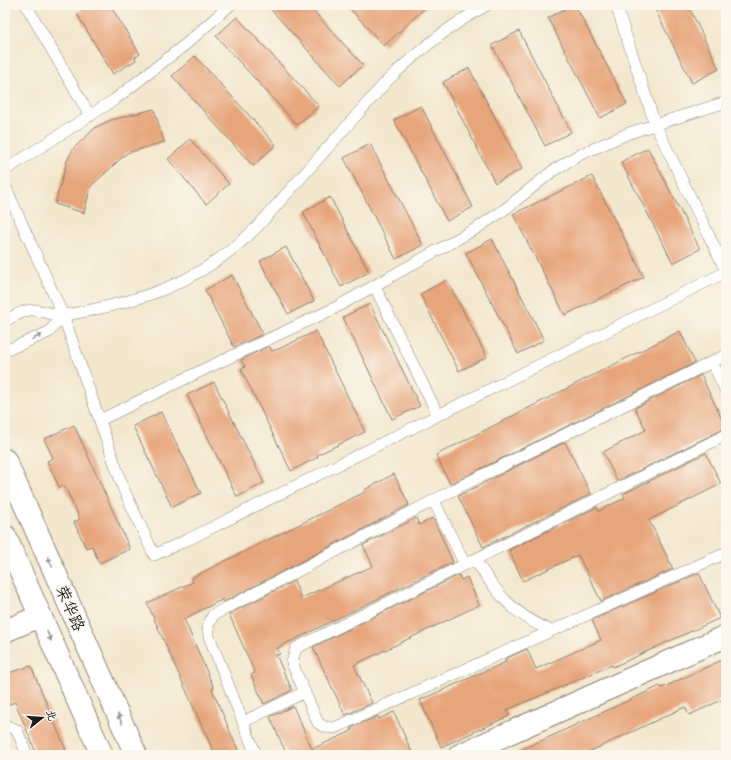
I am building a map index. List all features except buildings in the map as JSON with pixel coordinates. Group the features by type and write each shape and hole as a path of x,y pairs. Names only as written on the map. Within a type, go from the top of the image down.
{"street":[{"name":"荣华路","path":"5,460 136,755"},
{"name":"荣华路","path":"5,536 102,755"},
{"path":"5,631 40,616"},
{"path":"460,755 726,636"}],"lane":[{"path":"26,5 90,116"},
{"path":"5,170 90,116 150,73 230,5"},
{"path":"5,321 30,310 63,315 98,308 160,291 194,276 221,259 241,243 258,226 382,86 407,62 450,27 487,5"},
{"path":"5,186 63,315 124,490 154,555 188,540 726,271 655,124 616,5"},
{"path":"100,420 211,366 334,309 375,287 477,228 509,206 554,170 605,143 655,124 726,102"},
{"path":"375,287 438,415"},
{"path":"5,351 49,332 63,315"},
{"path":"256,755 208,631 209,621 212,616 434,500 726,355"},
{"path":"712,362 726,391"},
{"path":"726,436 296,648 292,663 318,723 325,727 334,728 726,553"},
{"path":"434,500 470,562 500,596 510,607 536,625 551,631"},
{"path":"243,722 305,692"},
{"path":"5,724 17,730 27,755"}]}
